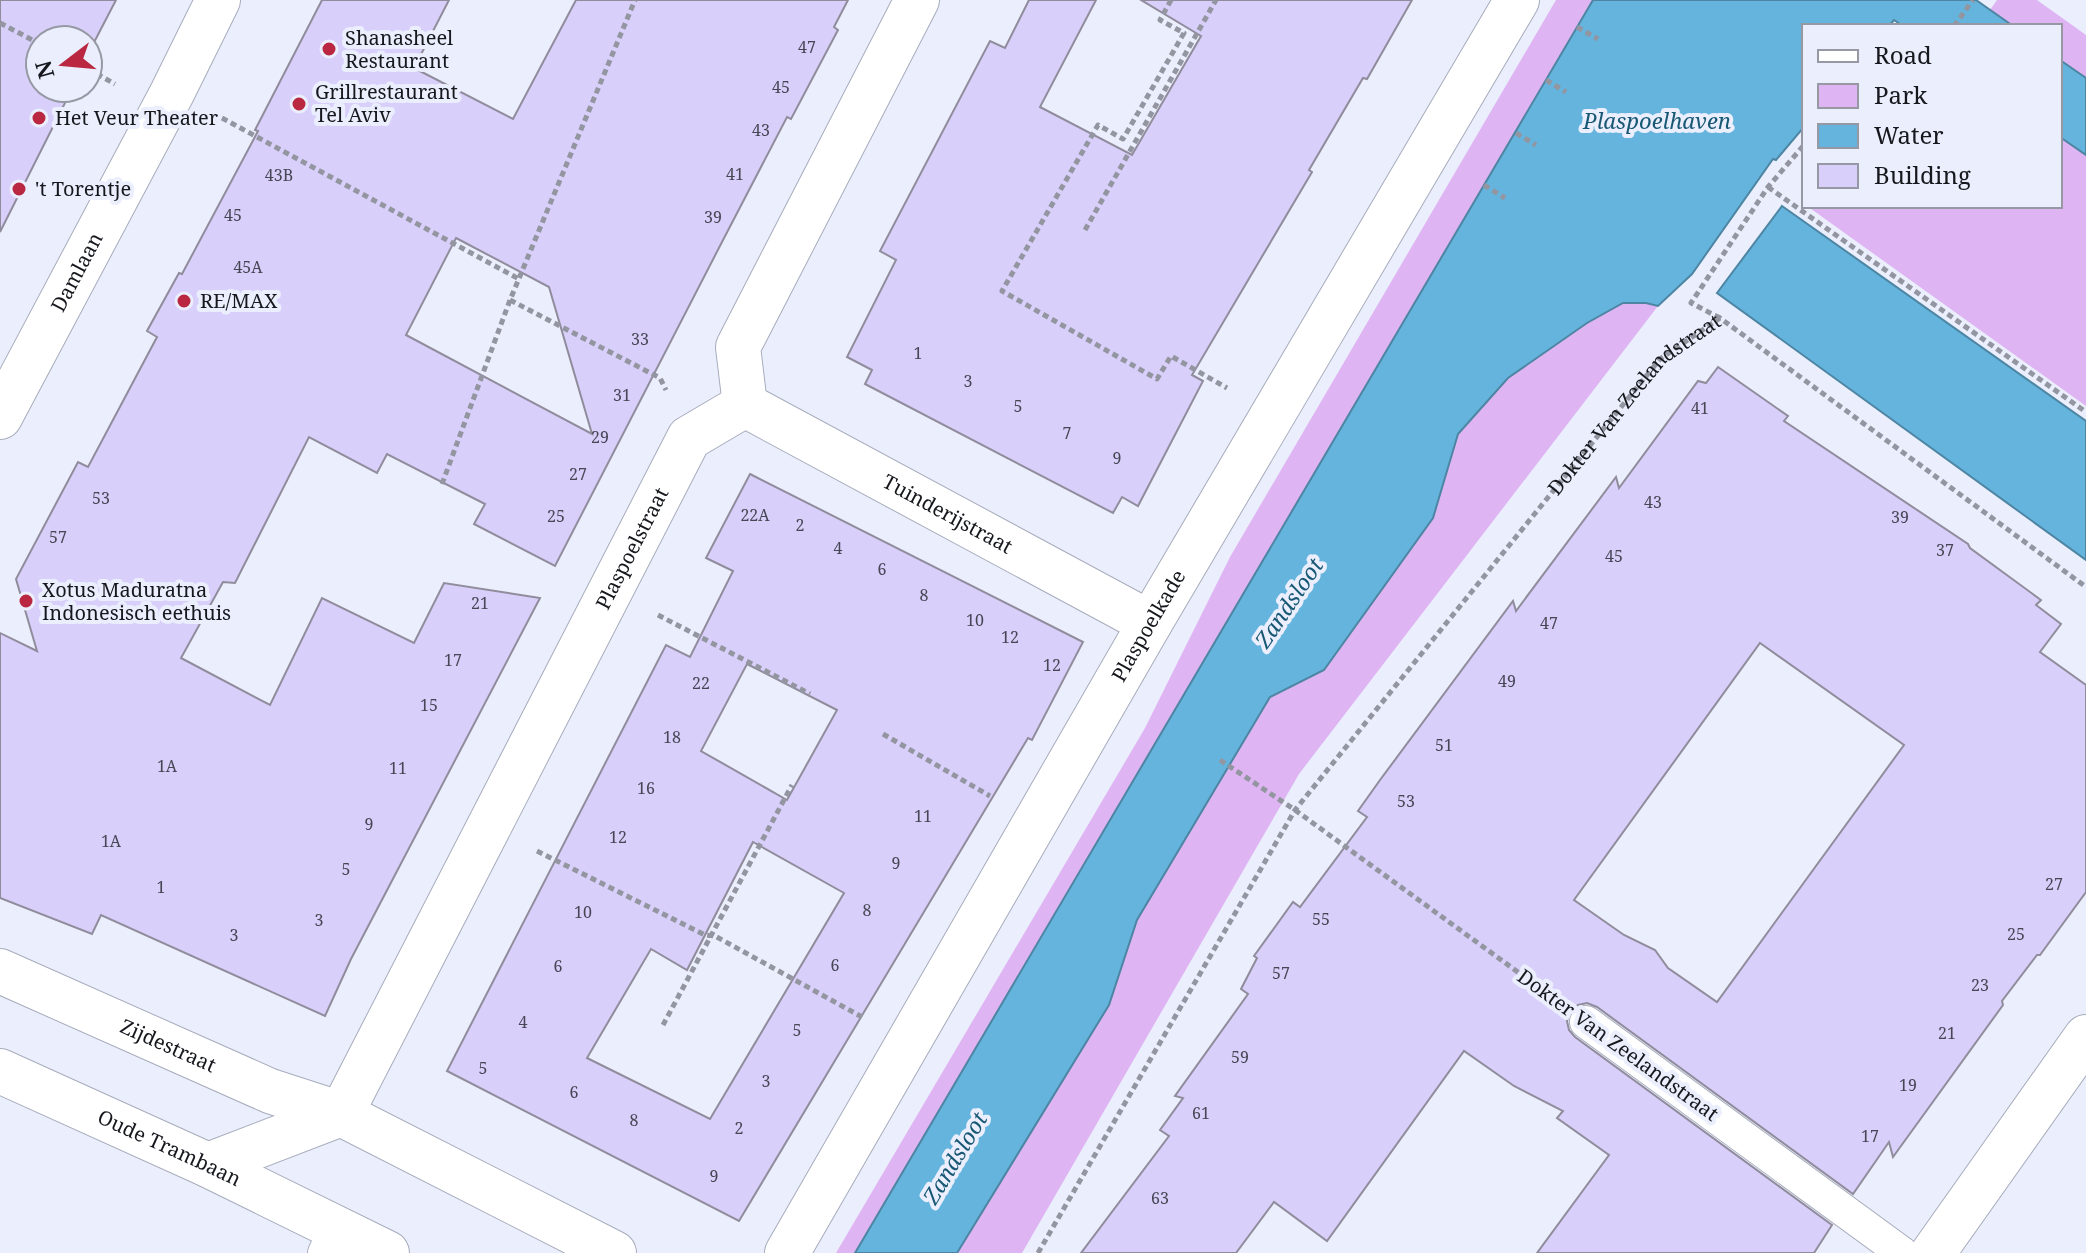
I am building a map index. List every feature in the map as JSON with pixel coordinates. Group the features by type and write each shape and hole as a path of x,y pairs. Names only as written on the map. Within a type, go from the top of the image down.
{"street":[{"name":"Damlaan","path":"0,417 218,0"},
{"path":"689,438 745,405 738,347 917,0"},
{"name":"Plaspoelkade","path":"787,1253 1150,623 1517,0"},
{"name":"Tuinderijstraat","path":"745,405 1150,623"},
{"name":"Plaspoelstraat","path":"341,1114 689,438"},
{"name":"Zijdestraat","path":"0,971 270,1091 341,1114 614,1253"},
{"path":"1933,1253 2086,1037"},
{"name":"Oude Trambaan","path":"0,1071 208,1165 330,1240 387,1253"},
{"path":"208,1165 341,1114"}],"lane":[{"name":"Dokter Van Zeelandstraat","path":"1586,1022 1902,1253"}],"path":[{"path":"442,484 510,300 635,0"},
{"path":"1171,0 1160,20 1184,33 1123,139 1098,125 1002,291 1157,379 1171,356 1273,415"},
{"path":"1085,230 1216,0"},
{"path":"1955,24 1973,0"},
{"path":"0,23 24,36"},
{"path":"1577,27 1598,39"},
{"path":"1546,80 1566,92"},
{"path":"172,93 519,279"},
{"path":"1516,133 1536,145"},
{"path":"1720,318 1691,303 1768,187 1802,147"},
{"path":"1484,185 1505,198"},
{"path":"1768,187 2086,412"},
{"path":"510,300 660,378 689,438"},
{"name":"Dokter Van Zeelandstraat","path":"1038,1253 1295,810 1660,359 1720,318 2086,587"},
{"path":"610,591 810,694"},
{"path":"883,734 1035,823"},
{"name":"Dokter Van Zeelandstraat","path":"1220,760 1295,810 1586,1022"},
{"path":"663,1025 792,785"},
{"path":"488,827 709,936 715,936 908,1043"}],"green space":[{"path":"1556,0 1593,0 855,1253 836,1253 1145,728 1230,557"},
{"path":"1997,0 2037,0 2086,35 2086,78 2062,61 2062,24 2010,24 1990,10"},
{"path":"2062,138 2086,155 2086,406 1810,208 2062,208"},
{"path":"1623,303 1658,306 1299,774 1022,1253 957,1253 1109,1005 1137,920 1270,697 1324,670 1433,518 1458,434 1508,378 1587,323"}],"water":[{"name":"Plaspoelhaven","path":"1593,0 1976,0 2010,24 1900,24 1894,20 1891,24 1802,24 1802,129 1776,160 1773,159 1692,274 1658,306 1623,303 1587,323 1508,378 1458,434 1433,518 1324,670 1270,697 1137,920 1109,1005 957,1253 855,1253"},
{"path":"2062,61 2086,78 2086,155 2062,138"},
{"path":"1782,206 2086,421 2086,560 1717,293"}],"building":[{"path":"0,0 116,0 104,24 24,24 24,104 64,104 0,232"},
{"path":"322,0 449,0 414,68 513,119 576,0 848,0 834,27 838,30 791,119 787,117 555,566 474,524 485,504 387,454 377,473 309,437 235,583 223,582 181,658 270,705 322,598 414,643 444,583 540,598 351,959 325,1016 101,915 92,934 0,898 0,633 37,651 16,579 78,462 88,467 157,337 147,331 179,273 182,274 258,131 255,130","holes":["456,238 549,287 592,434 406,335"]},
{"path":"1029,0 1096,0 1040,107 1132,155 1201,36 1141,0 1412,0 1367,79 1363,78 1309,170 1312,172 1192,375 1203,381 1138,506 1122,497 1113,513 865,384 872,370 847,357 896,260 880,251 990,41 1005,48"},
{"path":"1718,367 1788,416 1784,421 1968,544 2041,600 2036,605 2061,624 2040,652 2086,685 2086,892 2002,1001 2003,1005 1893,1157 1889,1142 1853,1194 1597,1007 1587,1003 1571,1010 1567,1021 1575,1037 1832,1225 1814,1253 1537,1253 1609,1155 1557,1118 1563,1111 1514,1086 1464,1051 1327,1241 1274,1202 1236,1253 1081,1253 1169,1136 1160,1130 1183,1098 1175,1096 1248,994 1241,989 1257,958 1254,956 1293,902 1300,907 1367,817 1358,811 1380,780 1513,601 1516,611 1616,477 1619,488 1698,381 1706,383","holes":["1760,643 1904,745 1717,1002 1668,968 1655,950 1624,935 1574,900"]},
{"path":"750,474 1083,642 1032,740 1028,738 739,1221 447,1071 666,645 690,657 733,571 706,558","holes":["747,664 837,710 787,800 701,751","753,842 844,893 710,1119 587,1058 651,949 687,970"]}],"place":[{"name":"Shanasheel Restaurant","path":"329,49"},
{"name":"Grillrestaurant Tel Aviv","path":"299,104"},
{"name":"Het Veur Theater","path":"39,118"},
{"name":"'t Torentje","path":"19,189"},
{"name":"RE/MAX","path":"184,301"},
{"name":"Xotus Maduratna Indonesisch eethuis","path":"26,601"}],"water label":[{"name":"Zandsloot","path":"1289,603"},
{"name":"Zandsloot","path":"955,1158"}]}
